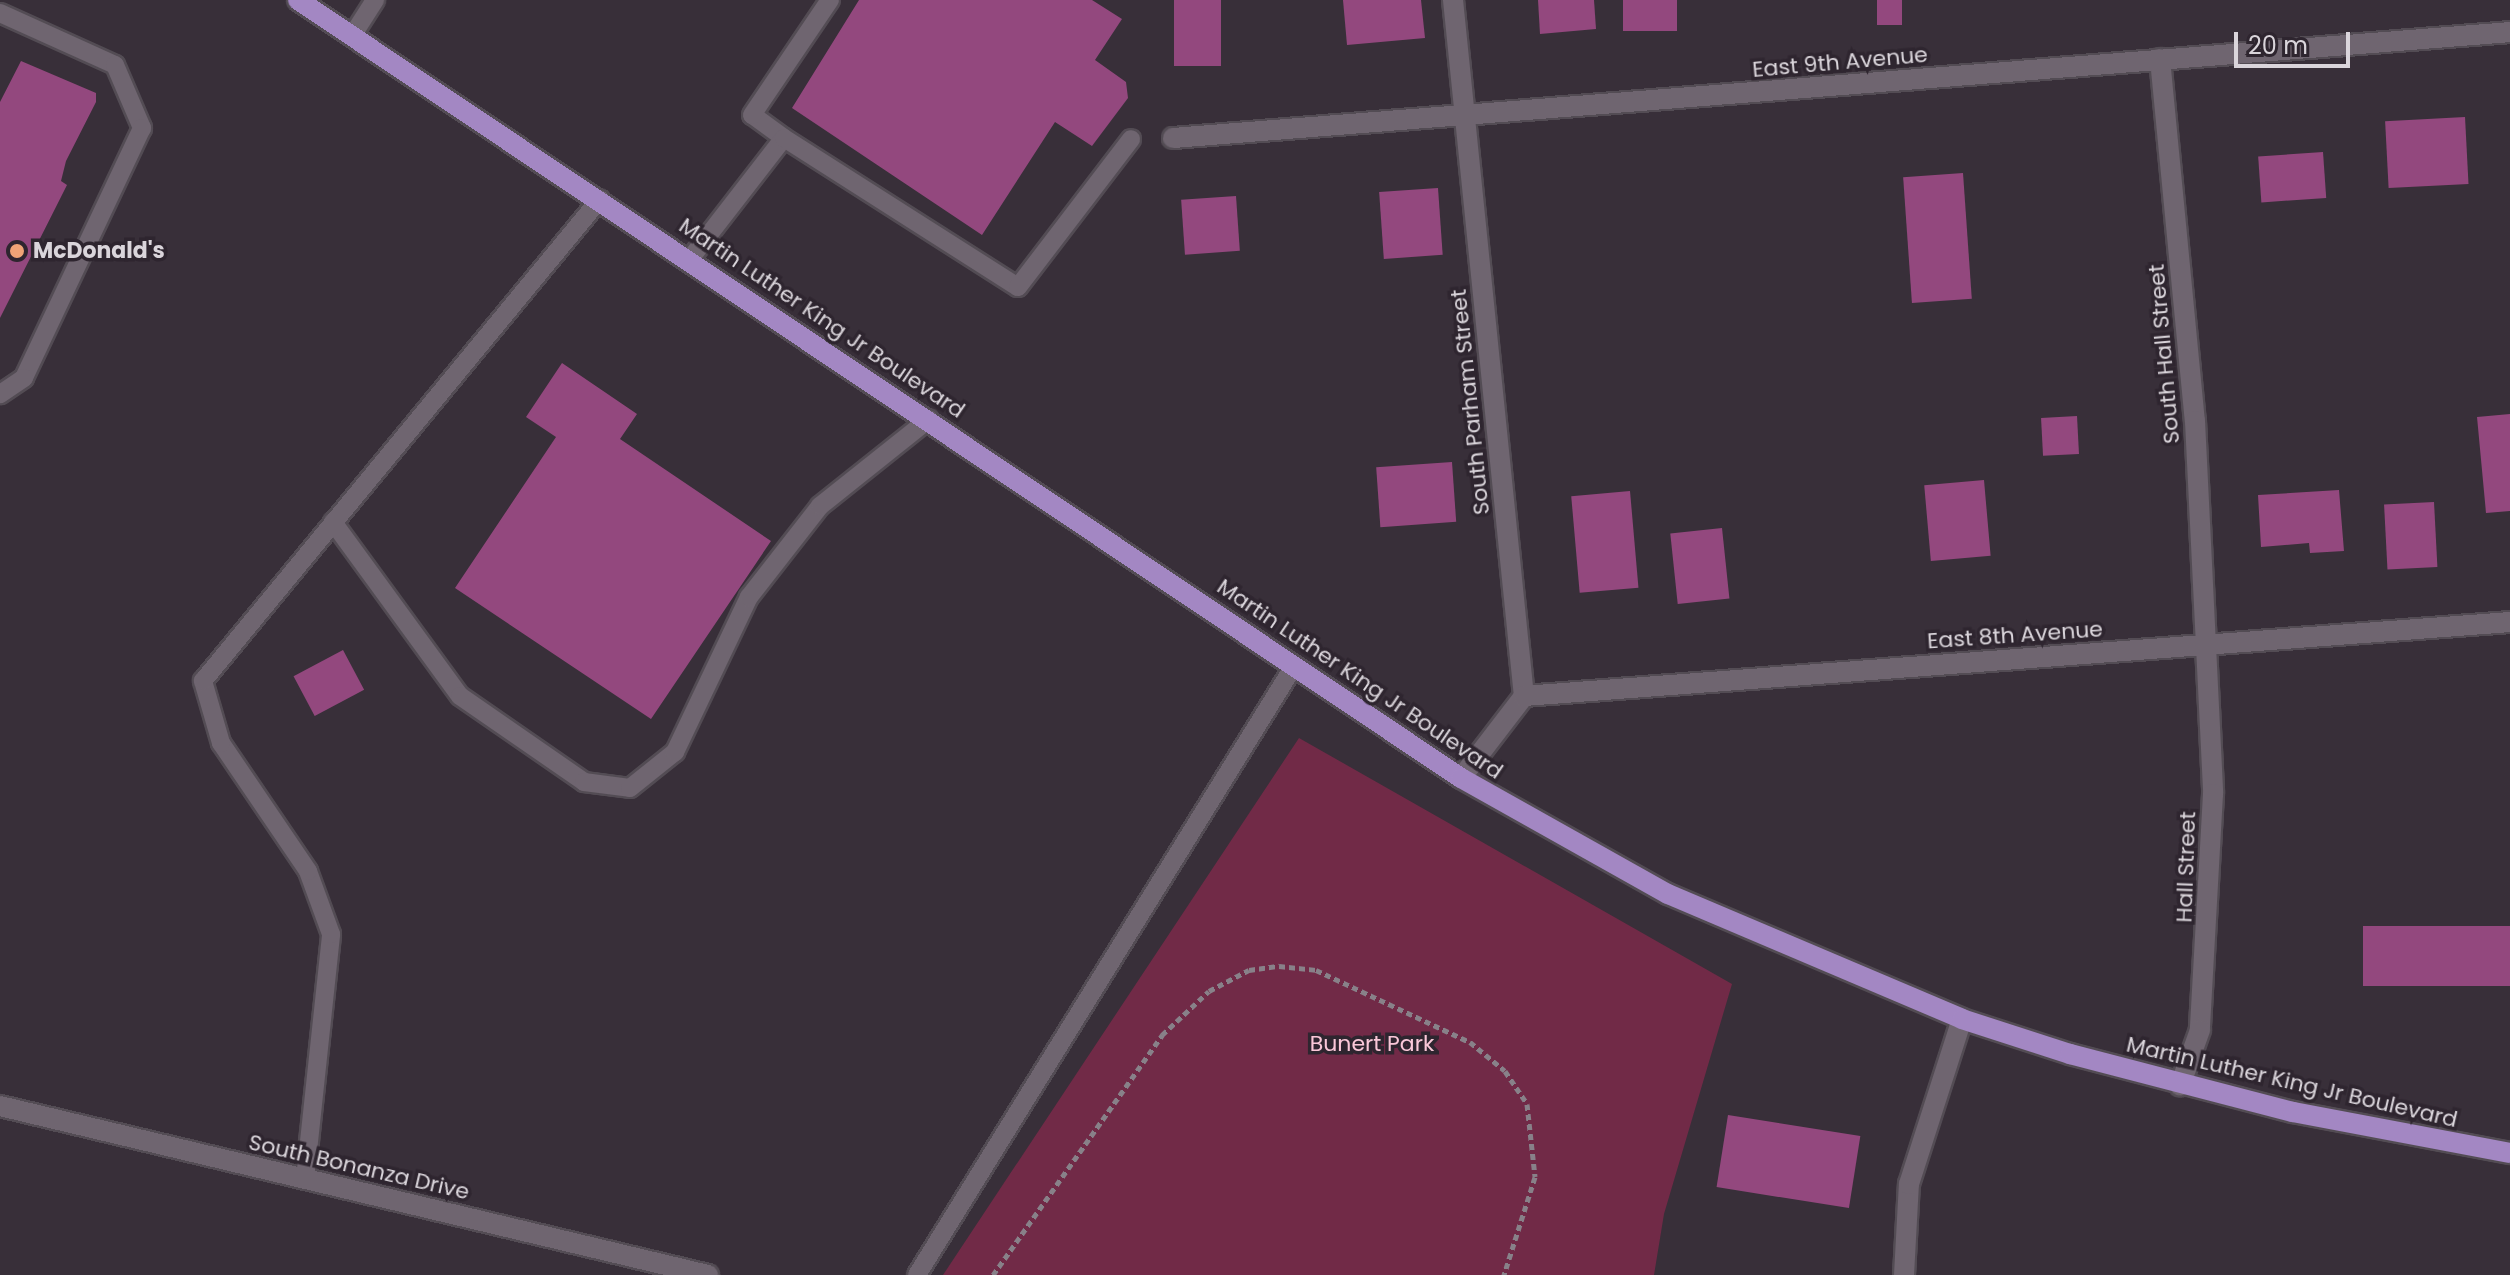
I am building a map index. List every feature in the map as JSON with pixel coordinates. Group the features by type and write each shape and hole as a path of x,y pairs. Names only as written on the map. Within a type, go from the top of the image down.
{"main road":[{"name":"Martin Luther King Jr Boulevard","path":"298,0 690,259 1461,778 1668,894 1962,1019 2180,1086 2510,1153"}],"street":[{"name":"South Parham Street","path":"1453,0 1524,696"},
{"name":"East 9th Avenue","path":"1173,138 1465,119 2510,32"},
{"name":"South Hall Street","path":"2160,59 2195,421 2209,645"},
{"name":"East 8th Avenue","path":"1524,696 2510,622"},
{"name":"Hall Street","path":"2180,1086 2200,1030 2208,949 2213,794 2209,645"},
{"path":"1461,778 1524,696"},
{"path":"1904,1275 1909,1184 1962,1019"},
{"name":"South Bonanza Drive","path":"0,1106 708,1275"}],"lane":[{"path":"352,36 375,0"},
{"path":"830,0 752,115 1018,287 1131,139"},
{"path":"0,13 115,65 142,128 24,378 0,394"},
{"path":"690,259 784,138"},
{"path":"305,1179 331,934 308,871 221,743 203,681 600,199"},
{"path":"333,522 460,696 584,782 630,788 675,752 749,597 820,506 929,419"},
{"path":"917,1275 1294,666"}],"path":[{"path":"993,1275 1162,1035 1209,991 1249,970 1279,966 1316,970 1470,1042 1505,1071 1527,1104 1535,1177 1504,1275"}],"green space":[{"name":"Bunert Park","path":"1299,738 1732,984 1664,1214 1654,1275 943,1275"}],"building":[{"path":"859,0 1092,0 1122,19 1095,60 1126,82 1128,98 1092,146 1055,122 982,235 792,108"},
{"path":"1174,0 1221,0 1221,66 1174,66"},
{"path":"1343,0 1421,0 1425,38 1347,45"},
{"path":"1538,0 1594,0 1596,29 1540,34"},
{"path":"1623,0 1677,0 1677,31 1623,31"},
{"path":"1877,0 1902,0 1902,25 1877,25"},
{"name":"McDonald's","path":"21,61 96,93 96,102 66,161 61,181 67,185 0,318 0,102"},
{"path":"2465,117 2469,184 2389,188 2385,121"},
{"path":"2323,152 2326,198 2261,202 2258,157"},
{"path":"1963,173 1972,299 1912,303 1903,177"},
{"path":"1438,188 1443,255 1384,259 1379,192"},
{"path":"1236,196 1240,251 1185,255 1181,200"},
{"path":"562,363 637,414 620,439 771,541 651,719 455,588 556,437 526,417"},
{"path":"2510,414 2510,511 2486,513 2477,417"},
{"path":"2077,416 2079,454 2043,456 2041,418"},
{"path":"1452,462 1456,522 1380,527 1376,467"},
{"path":"1984,480 1991,556 1931,561 1924,485"},
{"path":"2339,490 2344,551 2310,553 2309,543 2261,547 2258,495"},
{"path":"1630,491 1638,588 1580,593 1571,496"},
{"path":"2434,502 2437,567 2387,570 2384,505"},
{"path":"1722,528 1729,599 1678,604 1670,533"},
{"path":"343,650 364,690 315,716 294,676"},
{"path":"2363,926 2510,926 2510,986 2363,986"},
{"path":"1728,1115 1860,1136 1849,1208 1717,1187"}],"place":[{"name":"McDonald's","path":"17,251"}]}
